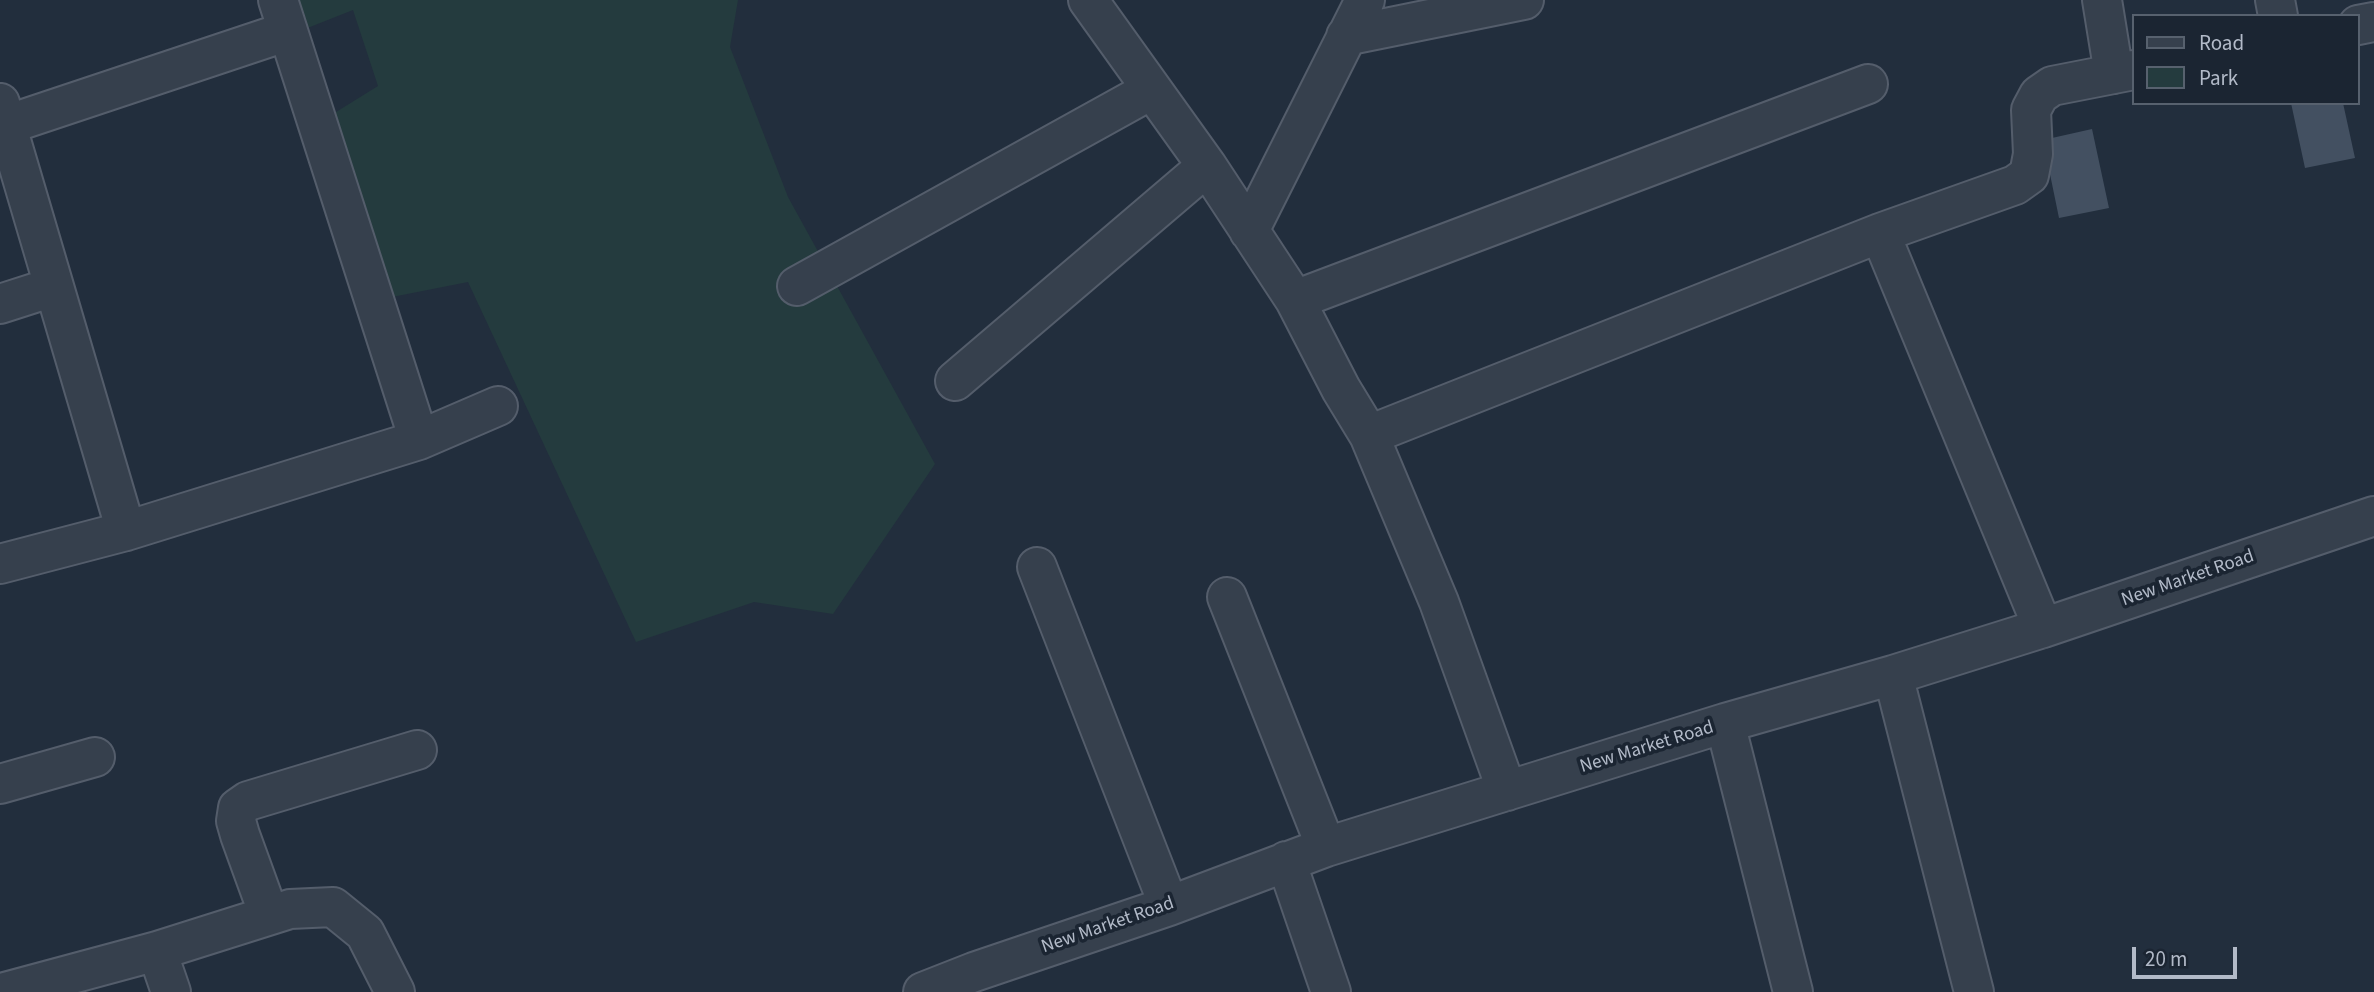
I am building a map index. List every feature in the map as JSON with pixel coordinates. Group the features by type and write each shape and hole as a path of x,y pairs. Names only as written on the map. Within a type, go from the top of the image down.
{"street":[{"path":"1088,0 1207,166 1295,300 1341,389 1369,435 1439,602 1507,791"},
{"path":"1249,231 1365,0"},
{"path":"1346,36 1524,0"},
{"path":"1369,435 1880,233 2015,186 2029,175 2033,154 2031,110 2039,95 2052,86 2124,72 2102,0"},
{"path":"126,531 3,114 283,16 419,439"},
{"path":"1295,300 1868,84"},
{"path":"797,286 1151,90"},
{"path":"955,381 1207,166"},
{"path":"1880,233 2043,628"},
{"path":"0,304 53,287"},
{"path":"0,564 126,531 419,439 498,406"},
{"name":"New Market Road","path":"923,992 977,982 1326,847 2043,628 2374,516"},
{"path":"1037,567 1169,906"},
{"path":"1227,597 1326,847"},
{"path":"1893,675 1974,992"},
{"path":"1725,723 1793,992"},
{"path":"269,915 240,835 236,821 238,808 248,801 417,750"},
{"path":"0,785 95,757"},
{"path":"1286,861 1331,992"},
{"path":"5,992 157,951 290,909 333,907 365,933 395,992"},
{"path":"157,951 171,992"}],"green space":[{"path":"299,0 738,0 730,47 788,197 935,464 833,614 754,602 636,642 468,282 387,298 328,117 378,86 353,10 305,29"}],"building":[{"path":"2291,105 2343,105 2355,158 2305,168"},
{"path":"2092,129 2109,208 2059,218 2043,140"}]}
